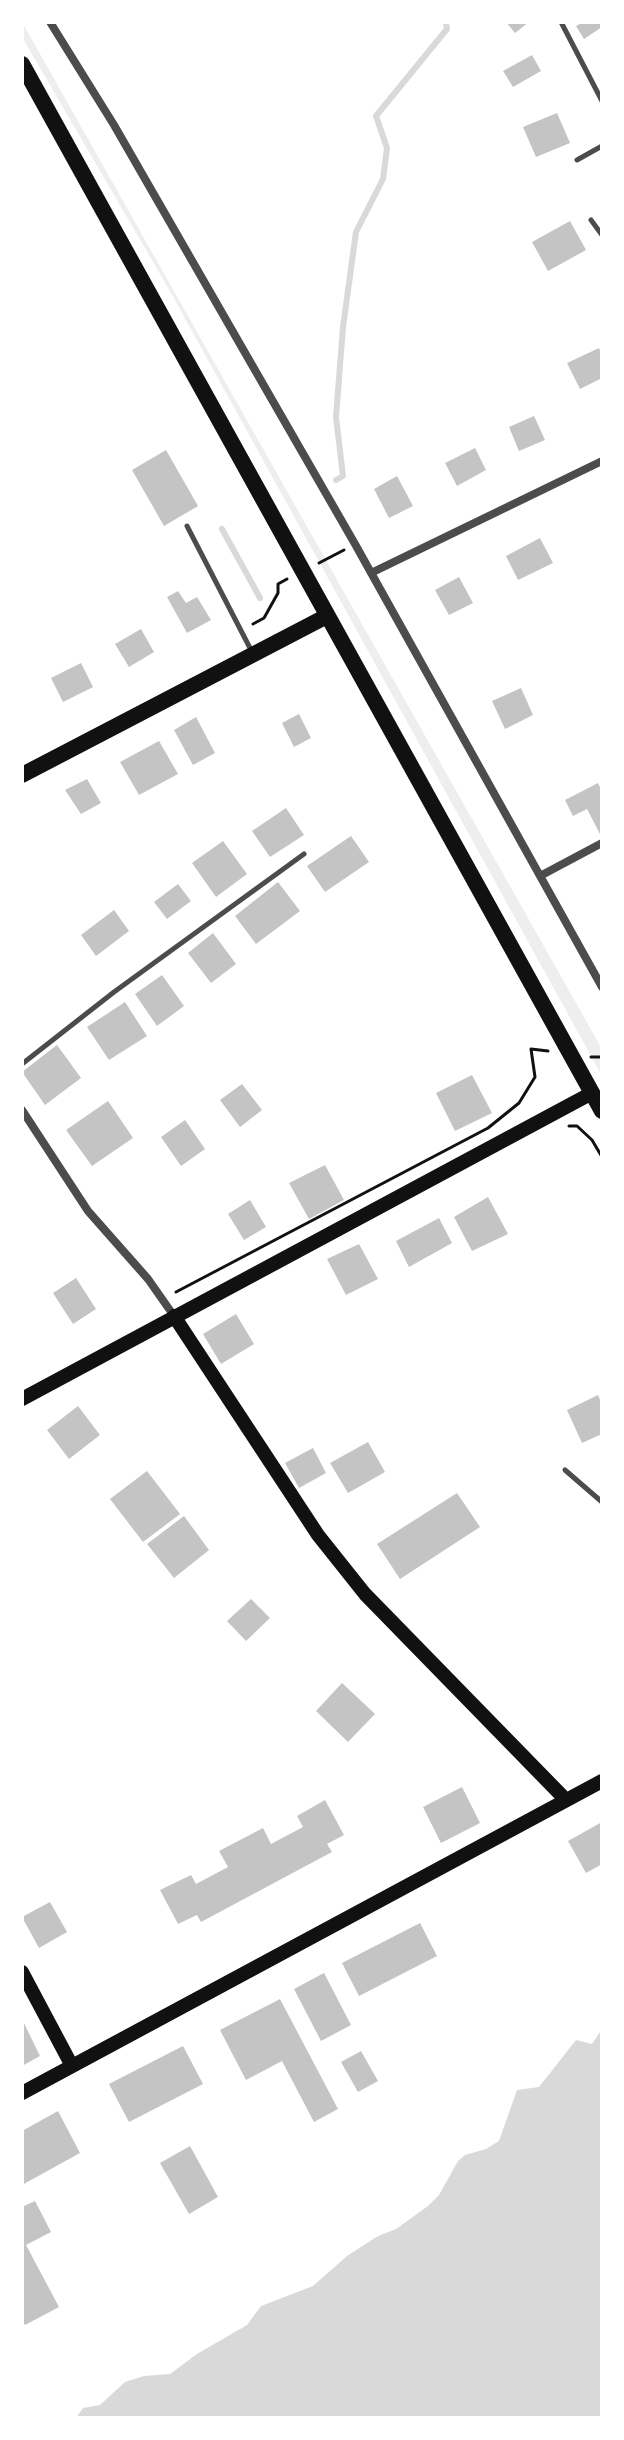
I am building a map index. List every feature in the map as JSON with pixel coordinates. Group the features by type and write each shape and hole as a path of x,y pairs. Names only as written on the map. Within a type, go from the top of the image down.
{"main road":[{"path":"22,64 602,1111"},
{"path":"22,775 327,616"},
{"path":"22,1399 592,1093"},
{"path":"174,1316 318,1535 365,1594 566,1800"},
{"path":"22,2093 602,1781"},
{"path":"22,1972 72,2066"}],"street":[{"path":"50,22 114,125 371,573 602,987"},
{"path":"371,573 602,461"},
{"path":"540,876 602,843"},
{"path":"22,1110 88,1211 174,1316"}],"lane":[{"path":"561,22 602,101"},
{"path":"577,160 602,146"},
{"path":"591,220 602,235"},
{"path":"187,526 254,654"},
{"path":"22,1064 114,992 304,854"},
{"path":"565,1470 602,1502"}],"path":[{"path":"162,1299 488,1128 519,1103 535,1077 531,1049 602,1057"}],"shaded area":[{"path":"22,22 602,1049 602,1076 171,293 22,37"},
{"path":"602,2029 602,2418 76,2418 83,2408 100,2405 125,2382 144,2376 170,2374 247,2325 261,2306 313,2286 347,2256 378,2236 396,2229 428,2206 439,2195 458,2161 499,2141 517,2090 539,2087 576,2040 592,2044"}],"building":[{"path":"506,22 529,22 515,33"},
{"path":"583,22 602,22 602,27 584,39 576,26"},
{"path":"532,55 541,71 513,87 503,71"},
{"path":"557,113 570,143 536,157 523,127"},
{"path":"570,221 586,250 548,271 532,242"},
{"path":"599,348 602,378 580,389 567,363"},
{"path":"534,416 545,440 519,451 509,427"},
{"path":"475,448 486,470 457,486 445,463"},
{"path":"166,450 198,506 164,526 132,470"},
{"path":"397,476 413,506 389,518 374,489"},
{"path":"540,538 553,563 518,580 506,556"},
{"path":"459,577 473,603 449,615 435,590"},
{"path":"178,591 186,603 197,597 211,620 187,633 167,597"},
{"path":"141,629 154,652 129,667 115,644"},
{"path":"81,663 93,687 63,702 51,678"},
{"path":"521,688 533,715 505,729 492,701"},
{"path":"299,714 311,738 294,747 282,723"},
{"path":"196,717 215,753 193,765 174,730"},
{"path":"159,741 178,774 139,795 120,762"},
{"path":"87,779 101,803 81,814 65,790"},
{"path":"598,783 602,792 602,838 587,809 573,816 565,800"},
{"path":"286,808 304,835 270,857 252,831"},
{"path":"351,836 369,862 325,892 307,866"},
{"path":"223,841 247,874 216,897 192,863"},
{"path":"278,882 300,911 256,944 235,916"},
{"path":"178,884 191,901 167,919 154,902"},
{"path":"114,910 129,931 96,956 81,935"},
{"path":"213,933 236,964 211,983 188,953"},
{"path":"162,975 184,1006 157,1026 135,994"},
{"path":"125,1002 147,1036 109,1060 87,1027"},
{"path":"57,1045 81,1078 45,1105 22,1072"},
{"path":"472,1075 492,1113 455,1131 436,1093"},
{"path":"242,1084 262,1110 240,1127 220,1100"},
{"path":"108,1101 133,1138 92,1166 66,1130"},
{"path":"185,1120 205,1149 181,1166 161,1137"},
{"path":"325,1165 344,1200 309,1219 289,1183"},
{"path":"488,1197 508,1234 472,1251 454,1217"},
{"path":"250,1200 266,1227 244,1240 228,1214"},
{"path":"439,1218 452,1243 409,1267 396,1241"},
{"path":"359,1244 378,1279 346,1295 327,1259"},
{"path":"76,1278 96,1309 73,1324 53,1293"},
{"path":"236,1314 254,1344 221,1364 203,1334"},
{"path":"598,1395 602,1404 602,1434 582,1443 567,1410"},
{"path":"78,1406 100,1435 69,1459 47,1430"},
{"path":"368,1442 385,1472 348,1493 330,1463"},
{"path":"313,1448 326,1473 299,1488 285,1463"},
{"path":"147,1471 180,1514 143,1542 110,1499"},
{"path":"457,1493 480,1527 400,1579 377,1544"},
{"path":"184,1516 209,1550 174,1578 147,1544"},
{"path":"251,1599 270,1618 246,1641 227,1621"},
{"path":"342,1683 375,1714 348,1742 316,1711"},
{"path":"462,1787 480,1823 441,1843 423,1807"},
{"path":"325,1800 344,1835 327,1844 332,1852 201,1922 197,1915 178,1924 160,1890 191,1875 196,1884 228,1867 219,1851 263,1828 271,1844 303,1827 297,1816"},
{"path":"602,1822 602,1864 586,1873 568,1841"},
{"path":"50,1902 67,1932 39,1948 22,1917"},
{"path":"420,1923 437,1956 359,1996 342,1963"},
{"path":"324,1973 351,2025 321,2041 294,1989"},
{"path":"280,1999 338,2109 314,2122 282,2061 246,2080 220,2030"},
{"path":"22,2019 40,2056 22,2066"},
{"path":"183,2046 203,2084 129,2122 109,2084"},
{"path":"361,2051 378,2081 358,2092 341,2062"},
{"path":"58,2111 80,2153 22,2185 22,2131"},
{"path":"190,2146 218,2197 189,2214 160,2163"},
{"path":"35,2201 51,2232 26,2245 59,2307 25,2325 22,2320 22,2207"}],"waterway":[{"path":"336,480 343,476 336,417 343,327 356,232 383,179 387,148 376,116 447,29 446,22"},
{"path":"222,529 260,598"}]}
